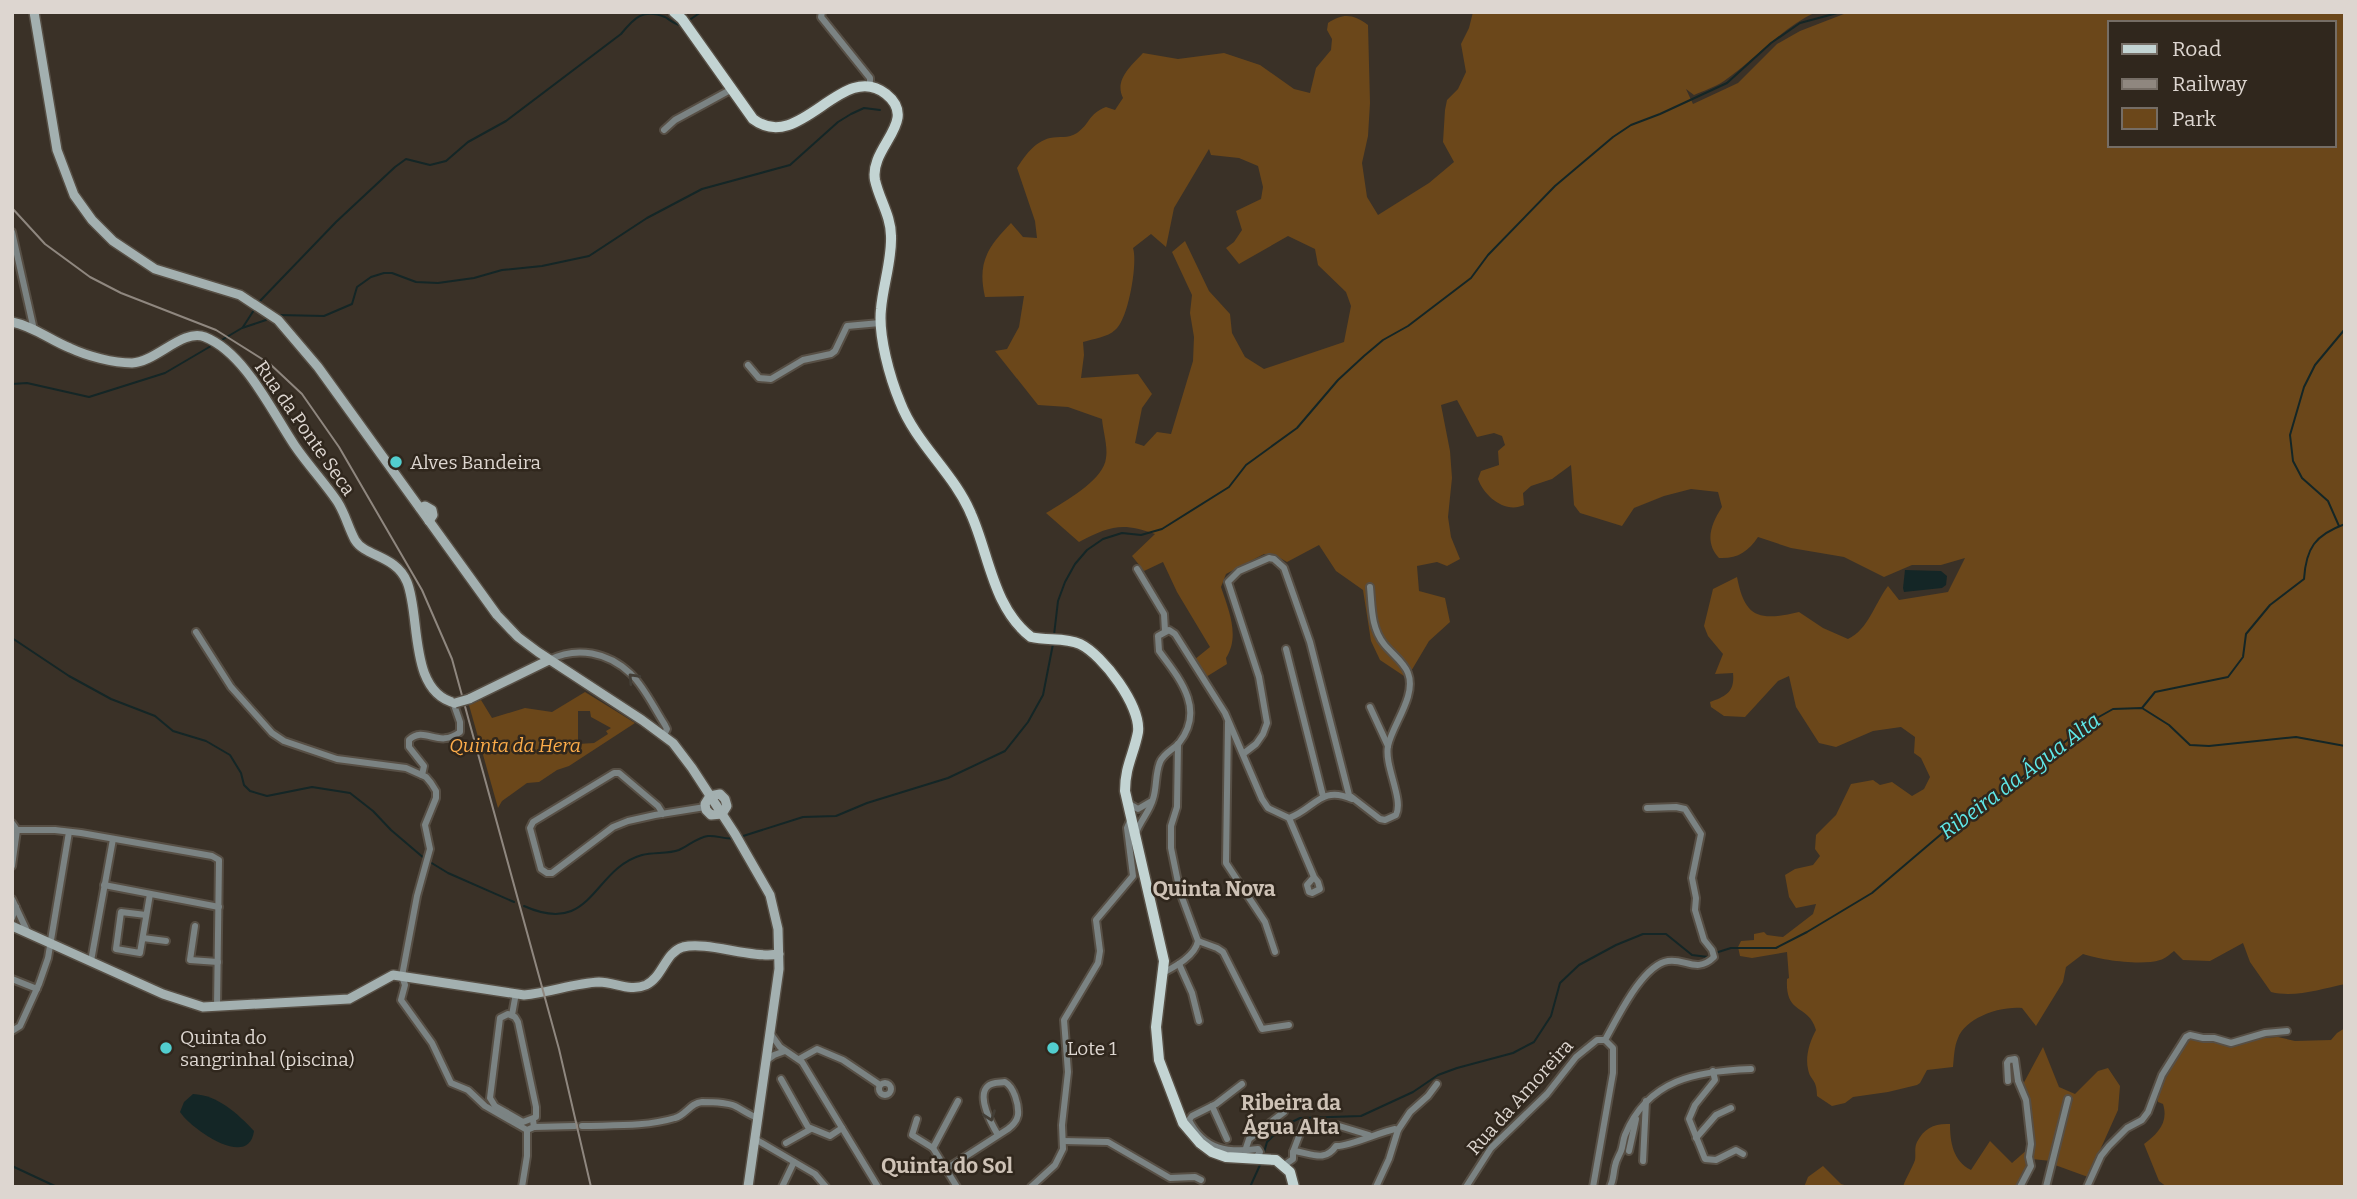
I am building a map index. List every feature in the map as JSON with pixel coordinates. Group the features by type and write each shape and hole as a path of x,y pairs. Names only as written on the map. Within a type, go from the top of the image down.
{"main road":[{"path":"681,19 753,119 763,127 777,129 790,125 857,86 870,86 886,94 893,102 898,120 874,166 891,232 880,323 900,403 914,429 965,500 989,570 1003,601 1026,632 1031,636 1072,641 1088,649 1128,696 1135,710 1137,734 1125,772 1135,834 1163,948 1163,973 1156,1027 1163,1074 1183,1123 1200,1143 1212,1152 1226,1157 1276,1160 1290,1172 1294,1187"}],"street":[{"path":"34,12 57,150 74,195 92,220 113,242 155,269 240,295 278,320 295,338 420,508 417,515 419,520 429,521 497,614 518,637 549,660 664,736 680,750 710,796"},
{"path":"822,12 821,17 828,29 870,78 870,86"},
{"path":"664,130 675,120 732,89"},
{"path":"12,232 34,330"},
{"name":"Rua da Ponte Seca","path":"12,322 24,324 72,349 117,361 132,363 145,360 182,339 197,335 212,341 236,360 295,447 337,501 358,544 389,561 405,578 412,603 419,653 426,675 438,696 454,703"},
{"path":"748,365 760,377 771,379 803,360 831,354 847,326 880,323"},
{"path":"1243,754 1264,734 1267,723 1259,677 1228,582 1239,571 1269,558 1275,559 1284,568 1310,642 1347,790 1352,799"},
{"path":"1137,569 1164,614 1165,631"},
{"path":"1370,587 1374,624 1382,642 1402,662 1410,679 1408,695 1388,746"},
{"path":"1135,834 1154,798 1160,762 1178,744 1188,725 1189,702 1183,683 1159,651 1158,636 1170,630 1228,718 1262,799 1268,808 1289,818 1314,877"},
{"path":"196,632 231,687 272,733 284,741 337,759 391,765 422,775 436,791 436,798 425,825 430,849 417,896 402,976 405,985 401,1000 432,1043 451,1083 468,1090 485,1106 532,1126 579,1126 664,1120 678,1117 693,1104 700,1102 728,1104 738,1107 746,1115 758,1118"},
{"path":"1286,649 1323,796"},
{"path":"422,775 424,766 409,747 409,740 416,734 440,740 460,732 454,703 469,699 565,653 586,651 619,665 630,674 667,729 664,736"},
{"path":"1289,818 1323,796 1342,794 1380,819 1385,820 1396,815 1398,804 1390,771 1388,746 1370,706"},
{"path":"1228,718 1226,863 1265,922 1275,952"},
{"path":"1163,973 1179,964 1197,946 1198,941 1180,892 1171,848 1171,826 1177,807 1178,744"},
{"path":"663,814 616,772 533,822 530,828 541,869 552,873 600,835 628,821 705,807"},
{"path":"720,794 725,799 727,806 722,814 711,815 705,807 710,796 720,794"},
{"path":"1031,1187 1047,1174 1061,1157 1068,1072 1064,1020 1098,963 1100,951 1096,920 1133,876 1127,828 1132,813 1154,798"},
{"path":"644,817 651,809 650,800"},
{"path":"1593,1187 1613,1073 1613,1048 1605,1040 1623,1007 1650,972 1660,964 1670,960 1695,966 1708,963 1714,957 1713,950 1703,940 1695,910 1696,898 1692,878 1701,834 1685,809 1647,808"},
{"path":"1132,813 1146,814"},
{"path":"722,814 770,895 779,937 779,969 748,1187"},
{"path":"12,866 15,827 113,839 212,856 219,860 217,1007"},
{"path":"12,1031 20,1026 46,968 69,832"},
{"path":"90,961 113,839"},
{"path":"104,885 219,907"},
{"path":"146,915 121,912 116,949 140,953 150,894"},
{"path":"12,899 28,933"},
{"path":"12,918 16,907"},
{"path":"12,926 173,999 203,1007 349,999 393,975 516,993 543,993 597,982 631,988 641,987 655,979 673,953 685,947 779,954"},
{"path":"195,926 190,960 218,962"},
{"path":"143,937 166,941"},
{"path":"765,954 779,937"},
{"path":"1198,941 1223,952 1262,1029 1289,1025"},
{"path":"765,954 779,969"},
{"path":"1179,964 1192,993 1199,1021"},
{"path":"12,979 37,989"},
{"path":"512,1015 516,993"},
{"path":"512,1015 500,1018 490,1098 495,1106 532,1126"},
{"path":"512,1015 518,1022 536,1107 522,1187"},
{"path":"2087,1187 2101,1156 2109,1146 2148,1112 2162,1074 2186,1037 2190,1035 2231,1043 2265,1033 2287,1031"},
{"path":"770,1033 781,1050"},
{"name":"Rua da Amoreira","path":"1465,1187 1492,1148 1547,1094 1576,1057 1597,1040 1605,1040"},
{"path":"768,1048 781,1050 799,1059 878,1187"},
{"path":"799,1059 817,1049 844,1060 880,1085"},
{"path":"767,1060 781,1050"},
{"path":"2008,1081 2007,1063 2009,1059 2015,1059 2018,1081 2026,1100 2031,1144 2031,1166 2020,1187"},
{"path":"1610,1187 1625,1135 1646,1101 1668,1084 1713,1071 1751,1069"},
{"path":"1713,1071 1715,1080 1690,1112 1690,1126 1702,1156 1710,1161 1736,1150 1743,1154"},
{"path":"781,1079 811,1129 830,1136 842,1128"},
{"path":"946,1169 998,1135 1014,1123 1018,1115 1011,1086 1005,1082 992,1084 984,1093 987,1116 998,1135"},
{"path":"1242,1084 1189,1120 1196,1131 1214,1147 1231,1152 1258,1149 1260,1158"},
{"path":"1376,1187 1398,1130 1410,1112 1437,1084"},
{"path":"2046,1187 2050,1180 2068,1099"},
{"path":"933,1148 958,1101"},
{"path":"1643,1161 1646,1101"},
{"path":"1212,1106 1227,1139"},
{"path":"1696,1138 1716,1115 1731,1108"},
{"path":"1245,1151 1249,1139 1284,1112"},
{"path":"1629,1151 1636,1117"},
{"path":"917,1119 912,1135 933,1148 957,1187"},
{"path":"1283,1166 1293,1159 1304,1123"},
{"path":"1336,1125 1368,1135"},
{"path":"786,1143 811,1129"},
{"path":"1293,1152 1325,1156 1336,1146 1343,1146 1368,1135 1398,1130"},
{"path":"755,1139 815,1174 826,1187"},
{"path":"1063,1140 1108,1142 1170,1178 1195,1177 1200,1180"},
{"path":"782,1187 794,1162"}],"green space":[{"path":"1473,12 1816,12 1791,27 1720,83 1694,95 1686,89 1693,104 1738,83 1777,44 1800,31 1849,12 2345,12 2345,984 2299,993 2271,992 2250,962 2243,943 2210,961 2183,960 2174,951 2152,962 2110,960 2083,954 2066,967 2063,982 2036,1026 2022,1008 1985,1014 1962,1031 1956,1045 1953,1067 1927,1070 1917,1085 1853,1097 1845,1103 1832,1106 1817,1096 1816,1086 1809,1073 1808,1054 1816,1030 1808,1016 1793,1004 1787,991 1787,952 1752,958 1740,956 1738,947 1741,941 1754,940 1754,934 1764,932 1767,935 1783,937 1813,914 1816,904 1796,908 1789,897 1785,875 1795,869 1813,865 1820,856 1815,849 1816,835 1836,815 1851,784 1873,780 1880,785 1892,782 1912,796 1924,789 1930,777 1921,758 1914,753 1915,737 1901,727 1873,731 1836,747 1819,743 1796,707 1789,676 1778,681 1745,717 1724,716 1711,707 1710,702 1721,698 1731,689 1733,673 1715,674 1723,654 1708,636 1704,626 1713,589 1737,577 1745,601 1756,614 1774,616 1799,612 1823,628 1848,639 1866,623 1888,586 1899,600 1948,592 1965,558 1941,565 1912,565 1884,577 1844,557 1791,548 1758,537 1742,554 1719,558 1710,539 1712,526 1722,507 1718,492 1691,489 1664,496 1634,508 1622,526 1580,513 1574,505 1571,465 1552,479 1531,486 1523,493 1524,505 1503,505 1485,492 1478,479 1481,471 1499,465 1498,451 1505,445 1502,436 1494,433 1477,437 1457,400 1441,405 1452,478 1448,517 1451,537 1460,559 1447,566 1437,562 1417,566 1419,591 1445,598 1450,622 1429,641 1407,678 1380,660 1371,641 1363,590 1336,571 1319,545 1287,562 1264,554 1226,574 1221,587 1232,623 1232,641 1226,658 1227,664 1206,677 1194,660 1210,647 1177,592 1163,562 1144,571 1132,556 1155,534 1125,527 1108,529 1079,542 1046,513 1091,482 1104,466 1106,449 1102,419 1068,407 1038,405 995,351 1007,349 1019,327 1024,296 985,297 982,274 986,256 1011,223 1023,237 1037,238 1035,221 1017,168 1027,154 1044,140 1077,133 1092,116 1106,107 1115,110 1123,98 1122,79 1143,53 1178,59 1224,53 1260,65 1294,89 1310,93 1316,68 1331,50 1332,39 1327,30 1328,23 1343,16 1353,17 1368,25 1370,103 1368,136 1362,163 1367,197 1378,215 1429,183 1454,162 1443,142 1447,100 1458,89 1466,72 1461,44","holes":["1209,149 1211,155 1239,158 1258,166 1263,187 1261,199 1236,211 1242,230 1226,248 1239,264 1288,236 1315,249 1318,265 1346,292 1351,306 1344,342 1264,369 1245,357 1232,333 1230,314 1209,291 1185,241 1172,252 1192,295 1190,313 1194,337 1193,361 1171,434 1157,432 1144,446 1135,443 1142,408 1152,394 1138,374 1081,378 1083,342 1100,338 1120,325 1131,291 1133,248 1151,234 1166,247 1174,208"]},
{"name":"Quinta da Hera","path":"585,692 635,723 569,766 557,770 539,782 527,783 502,801 498,808 469,705 481,700 492,718 525,708 552,712","holes":["578,711 590,711 591,717 611,728 606,731 608,734 594,743 578,744"]},
{"path":"2345,1028 2345,1187 2167,1187 2159,1181 2144,1144 2163,1122 2163,1104 2158,1102 2160,1085 2187,1039 2192,1037 2221,1041 2278,1037 2295,1041 2331,1040"},
{"path":"2043,1047 2059,1087 2075,1094 2098,1071 2108,1068 2120,1086 2118,1110 2088,1177 2055,1165 2057,1145 2073,1099 2066,1097 2051,1161 2032,1159 2022,1173 2019,1187 1903,1187 1915,1160 1917,1142 1923,1133 1940,1124 1950,1124 1956,1156 1971,1170 1990,1141 2012,1163 2028,1149 2028,1127 2021,1088"},
{"path":"1823,1166 1841,1184 1851,1187 1804,1187 1808,1177"}],"shaded area":[{"path":"1905,570 1941,571 1947,576 1946,585 1942,588 1904,592"},
{"path":"193,1094 211,1098 234,1112 254,1131 250,1142 242,1147 231,1147 196,1128 180,1112 184,1102"}],"waterway":[{"path":"688,21 701,12"},
{"path":"1054,635 1058,601 1065,582 1087,550 1103,539 1122,533 1141,535 1162,529 1229,487 1246,465 1297,428 1338,380 1364,356 1471,278 1488,255 1555,186 1613,137 1631,125 1727,83 1771,43 1800,23 1841,12"},
{"path":"259,302 336,222 406,159 430,165 446,161 468,142 506,121 621,34 640,16 657,14 680,25"},
{"path":"278,315 324,316 352,304 357,287 371,277 384,273 392,273 416,282 438,283 589,256 647,218 702,189 790,165 838,122 851,114 864,108 880,110"},
{"path":"243,327 254,310"},
{"path":"220,341 242,328 266,320"},
{"path":"2339,526 2328,501 2302,478 2293,461 2290,435 2304,387 2315,365 2345,329"},
{"path":"12,384 27,383 89,397 165,373 211,346"},
{"path":"2142,708 2155,692 2228,677 2243,657 2246,634 2270,605 2304,579 2307,559 2314,544 2326,533 2345,524"},
{"path":"12,638 69,676 111,699 155,716 173,731 206,741 230,755 241,773 244,785 250,791 267,796 312,787 350,793 425,859"},
{"path":"740,837 803,817 836,816 867,803 948,778 1005,751 1028,722 1043,695 1053,644"},
{"name":"Ribeira da Água Alta","path":"1715,953 1731,948 1776,948 1872,893 1946,830 2003,793 2088,723 2113,709 2142,708 2169,725 2190,745 2209,746 2296,737 2345,746"},
{"path":"524,906 547,913 565,913 590,897 625,862 642,855 675,851 708,836 735,838"},
{"path":"430,862 448,873 514,902"},
{"name":"Ribeira da Água Alta","path":"1263,1156 1267,1142 1300,1118 1361,1116 1413,1092 1438,1075 1513,1053 1534,1042 1551,1016 1560,983 1579,965 1616,945 1643,934 1666,934 1692,955 1708,957"},
{"name":"Ribeira da Água Alta","path":"1250,1187 1260,1165"},
{"name":"Ribeira da Água Alta","path":"12,1166 57,1187"}],"railway":[{"path":"12,208 45,244 90,277 121,293 216,330 270,364 302,394 339,447 422,590 452,659 559,1049 591,1187"}],"place":[{"name":"Alves Bandeira","path":"396,462"},
{"name":"Quinta do sangrinhal (piscina)","path":"166,1048"},
{"name":"Lote 1","path":"1053,1048"}],"district":[{"name":"Quinta Nova","path":"1214,889"},
{"name":"Ribeira da Água Alta","path":"1291,1115"},
{"name":"Quinta do Sol","path":"947,1166"}]}
